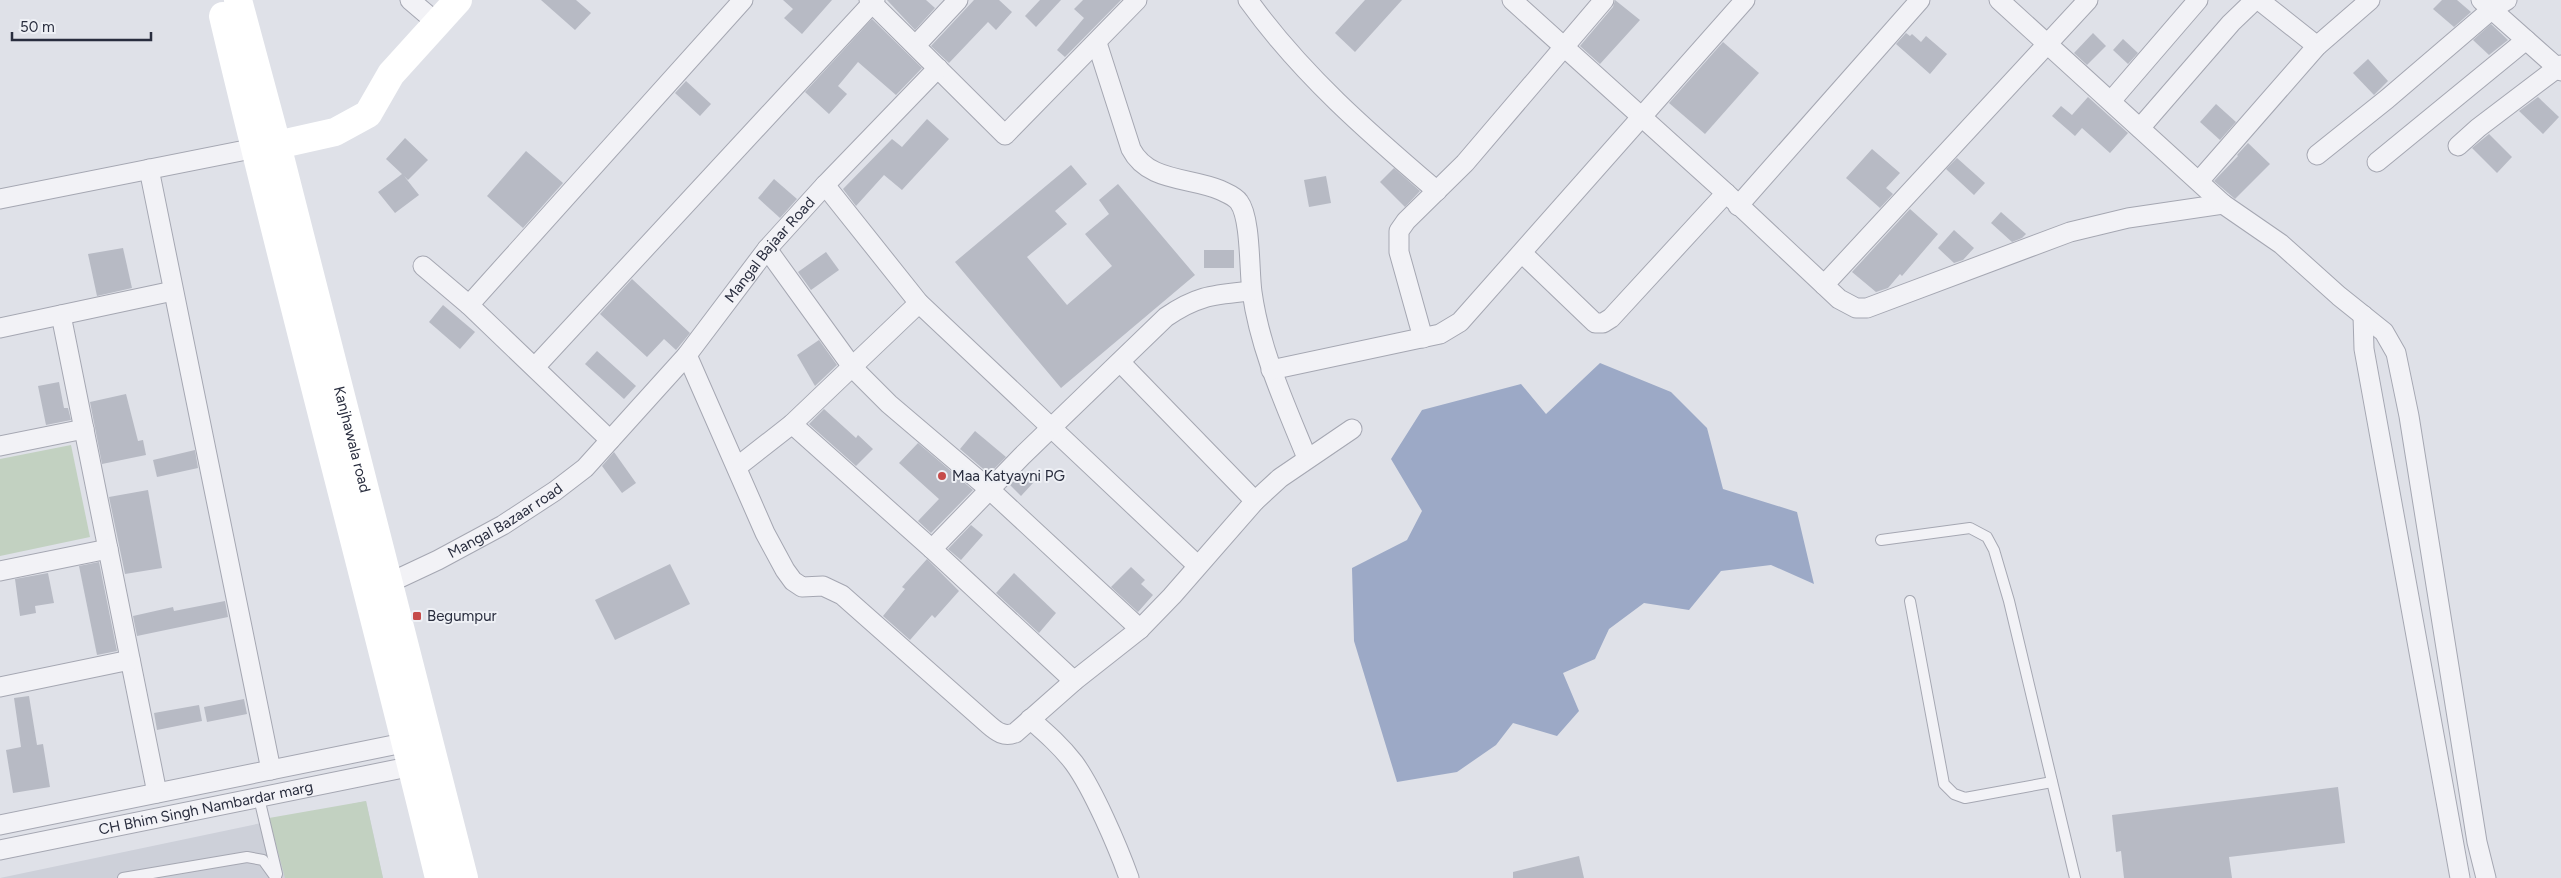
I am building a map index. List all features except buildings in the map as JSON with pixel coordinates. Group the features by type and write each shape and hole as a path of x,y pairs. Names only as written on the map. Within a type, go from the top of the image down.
{"main road":[{"name":"Kanjhawala road","path":"220,0 266,146 389,583 420,752 439,878"},
{"name":"Kanjhawala road","path":"238,0 266,146 420,752 464,878"},
{"path":"266,146 335,132 368,114 391,74 458,0"}],"street":[{"path":"410,0 437,24"},
{"path":"469,305 743,0"},
{"path":"916,45 958,0"},
{"path":"535,367 872,1 1005,134 1097,43 1137,0"},
{"path":"1248,0 1295,60 1371,135 1437,191"},
{"path":"1512,0 1564,45 1839,299 1856,308 1867,308 2070,232 2128,218 2223,204"},
{"path":"1423,338 1399,252 1399,231 1406,221 1470,157 1604,0"},
{"path":"1271,370 1322,362 1440,334 1460,322 1745,0"},
{"path":"1522,253 1595,323 1603,323 1611,318 1732,199 1920,0"},
{"path":"1999,0 2223,204 2281,244 2384,332 2396,353 2409,416 2476,834 2486,878"},
{"path":"1824,285 2088,0"},
{"path":"2111,102 2198,0"},
{"path":"2140,128 2231,23 2255,0"},
{"path":"2259,0 2317,46"},
{"path":"2199,181 2317,46 2370,0"},
{"path":"2316,155 2387,99 2493,3 2526,40 2560,68 2478,128 2458,146"},
{"path":"2377,162 2526,40"},
{"path":"1097,43 1136,160 1157,174 1214,188 1240,202 1246,226 1252,291 1258,325 1271,370 1307,458"},
{"name":"Mangal Bajaar Road","path":"610,440 687,355 767,249 825,185 938,68"},
{"path":"0,199 266,146"},
{"path":"148,169 271,770"},
{"path":"825,185 919,303 1197,565"},
{"path":"767,249 853,368 916,427 989,489 1140,629"},
{"path":"423,266 469,305 610,440"},
{"path":"0,328 174,291"},
{"path":"932,549 989,489 1160,322 1182,306 1206,296 1252,291"},
{"path":"737,467 792,424 853,368 919,303"},
{"path":"61,315 157,793"},
{"path":"2363,315 2364,349 2460,878"},
{"path":"687,355 772,547 793,581 802,587 832,589 842,596 998,732 1008,735 1015,733 1074,681 1140,629 1172,596 1197,565 1255,501 1307,458 1352,428"},
{"path":"1120,362 1255,501"},
{"path":"792,424 932,549 1074,681"},
{"path":"0,446 84,429"},
{"name":"Mangal Bazaar road","path":"389,583 473,542 524,512 584,468 610,440"},
{"path":"0,571 108,549"},
{"path":"0,687 130,660"},
{"path":"1030,719 1056,742 1075,764 1089,789 1129,878"},
{"name":"CH Bhim Singh Nambardar marg","path":"0,825 271,770 420,752"},
{"name":"CH Bhim Singh Nambardar marg","path":"0,850 259,798 420,752"}],"lane":[{"path":"1881,540 1970,528 1987,537 1994,550 2009,601 2075,878"},
{"path":"1910,601 1944,784 1954,794 1965,798 2052,782"},
{"path":"259,798 277,878"},
{"path":"123,878 247,857 264,860 277,878"}],"shaded area":[{"path":"366,801 383,878 0,878"}],"green space":[{"path":"71,445 90,537 0,556 0,459"},
{"path":"366,801 383,878 285,878 269,818"}],"water":[{"path":"1600,363 1671,392 1707,428 1723,489 1797,512 1814,584 1771,565 1721,571 1689,610 1644,603 1609,629 1595,659 1563,673 1579,711 1557,736 1513,723 1496,745 1457,772 1397,782 1354,641 1352,568 1407,540 1422,511 1391,459 1422,410 1521,384 1546,414"}],"place":[{"name":"Maa Katyayni PG","path":"942,476"},
{"name":"Begumpur","path":"417,616"}]}
